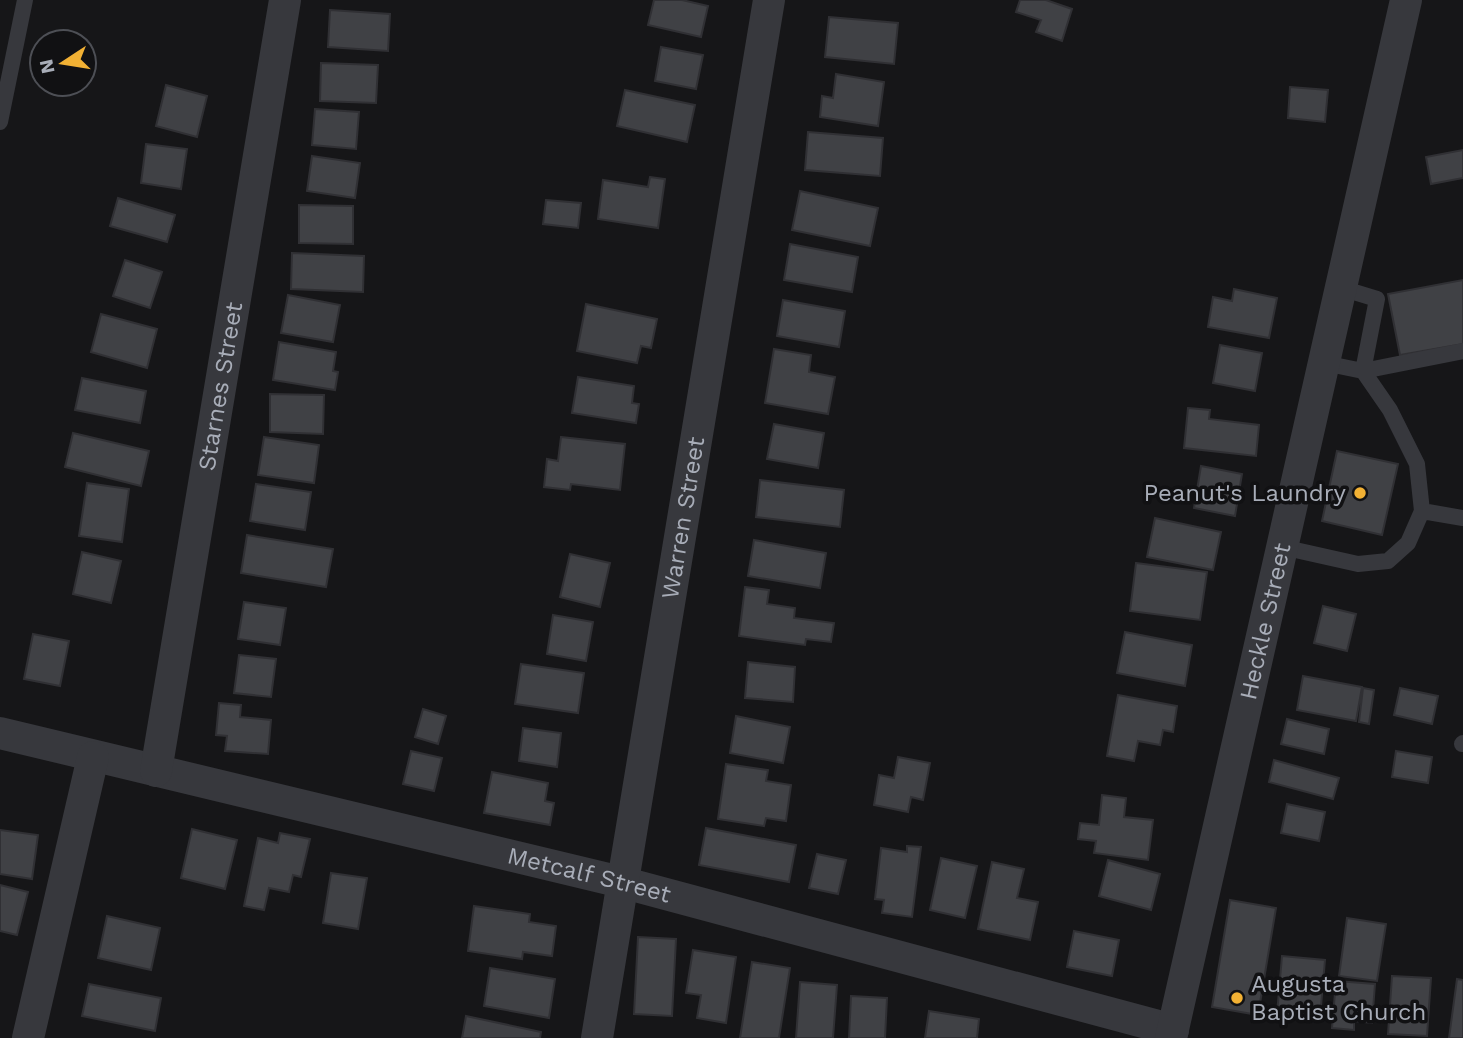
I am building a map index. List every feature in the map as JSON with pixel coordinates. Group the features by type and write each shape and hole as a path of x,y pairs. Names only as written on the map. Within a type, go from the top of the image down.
{"street":[{"name":"Starnes Street","path":"156,771 285,0"},
{"name":"Warren Street","path":"597,1038 769,0"},
{"name":"Heckle Street","path":"1172,1034 1406,0"},
{"name":"Metcalf Street","path":"0,733 621,882 1172,1034"},
{"path":"28,1038 93,757"}],"lane":[{"path":"0,122 25,0"},
{"path":"1282,547 1358,564 1388,561 1408,543 1422,511 1417,464 1390,410 1363,371 1377,299 1341,288"},
{"path":"1324,363 1363,371 1463,351"},
{"path":"1422,511 1463,518"}],"building":[{"path":"654,0 682,0 708,6 701,37 648,25"},
{"path":"1020,0 1046,0 1072,9 1062,41 1036,32 1041,20 1016,12"},
{"path":"330,10 390,14 388,51 328,47"},
{"path":"829,17 898,23 894,64 825,57"},
{"path":"661,47 703,55 696,89 655,81"},
{"path":"321,63 378,65 376,103 320,101"},
{"path":"836,74 884,82 878,126 820,117 822,96 833,98"},
{"path":"166,85 207,96 197,137 156,126"},
{"path":"1290,87 1328,90 1325,122 1288,118"},
{"path":"625,90 695,105 687,142 617,126"},
{"path":"315,109 359,112 356,149 312,145"},
{"path":"808,132 883,138 880,176 805,170"},
{"path":"146,144 187,149 181,189 141,183"},
{"path":"1463,150 1463,178 1431,184 1426,157"},
{"path":"312,156 360,163 355,198 307,191"},
{"path":"650,177 665,179 658,228 598,219 603,180 648,187"},
{"path":"800,191 878,208 870,246 792,230"},
{"path":"118,198 175,215 167,242 110,226"},
{"path":"546,200 581,203 578,228 543,224"},
{"path":"299,205 353,206 353,244 299,243"},
{"path":"790,244 858,257 852,292 784,280"},
{"path":"292,253 364,256 363,292 291,289"},
{"path":"125,260 162,272 150,308 113,296"},
{"path":"1463,280 1463,344 1400,355 1388,294"},
{"path":"1234,289 1277,298 1269,338 1208,327 1213,297 1232,301"},
{"path":"288,295 340,305 333,342 281,333"},
{"path":"783,300 845,311 839,347 777,336"},
{"path":"586,304 657,319 651,348 641,346 637,363 577,351"},
{"path":"101,314 157,329 147,368 91,352"},
{"path":"279,342 336,352 333,371 338,372 335,390 273,380"},
{"path":"1220,345 1262,353 1255,391 1213,383"},
{"path":"774,349 811,355 809,372 835,377 828,414 765,403"},
{"path":"578,377 634,386 632,403 639,404 636,423 572,413"},
{"path":"82,378 146,391 140,423 75,410"},
{"path":"270,394 324,395 323,434 270,432"},
{"path":"1188,408 1210,410 1209,419 1259,425 1256,456 1184,448"},
{"path":"774,424 824,433 818,468 767,459"},
{"path":"73,433 149,451 141,486 65,467"},
{"path":"264,437 319,445 314,483 258,475"},
{"path":"561,437 625,444 620,490 571,484 570,490 544,487 547,459 558,461"},
{"name":"Peanut's Laundry","path":"1337,451 1398,464 1382,535 1322,521"},
{"path":"1201,466 1242,474 1235,516 1194,508"},
{"path":"760,480 844,490 840,527 756,517"},
{"path":"87,483 129,489 122,542 79,536"},
{"path":"256,484 311,492 305,530 250,521"},
{"path":"1155,518 1221,532 1213,570 1147,557"},
{"path":"247,535 333,549 326,587 241,573"},
{"path":"754,540 826,553 820,588 748,576"},
{"path":"82,552 121,561 111,603 73,594"},
{"path":"570,554 610,563 600,607 560,597"},
{"path":"1136,563 1207,572 1200,620 1130,611"},
{"path":"745,587 769,590 767,604 795,608 794,618 834,623 831,642 806,639 805,645 739,636"},
{"path":"244,602 286,608 280,645 238,639"},
{"path":"1323,606 1356,614 1347,651 1314,643"},
{"path":"553,615 593,622 586,661 547,654"},
{"path":"1125,632 1192,645 1185,686 1117,673"},
{"path":"33,634 69,641 60,686 24,679"},
{"path":"239,655 276,659 271,697 234,693"},
{"path":"748,662 795,667 793,702 745,698"},
{"path":"521,664 584,673 578,713 515,704"},
{"path":"1303,676 1362,687 1356,721 1297,710"},
{"path":"1363,688 1374,690 1369,724 1359,722"},
{"path":"1400,688 1438,696 1432,724 1394,715"},
{"path":"1118,695 1177,706 1173,732 1163,730 1160,745 1138,741 1134,761 1107,756"},
{"path":"219,703 241,705 240,717 271,720 268,754 225,751 227,736 216,735"},
{"path":"423,709 446,716 438,744 415,737"},
{"path":"736,716 790,727 783,763 730,753"},
{"path":"1287,719 1329,729 1324,754 1281,744"},
{"path":"523,728 561,733 557,767 519,761"},
{"path":"411,751 442,758 434,791 403,784"},
{"path":"1396,751 1432,757 1428,783 1392,777"},
{"path":"898,757 930,763 923,800 911,797 908,812 874,805 879,775 894,778"},
{"path":"1274,760 1339,778 1333,799 1269,782"},
{"path":"726,764 768,770 766,781 791,785 786,821 766,818 764,826 718,819"},
{"path":"492,772 548,783 545,801 554,803 550,825 484,813"},
{"path":"1102,795 1126,798 1124,817 1153,820 1148,860 1094,853 1096,841 1078,839 1080,823 1099,825"},
{"path":"1287,804 1325,812 1319,841 1281,833"},
{"path":"706,828 796,845 789,882 699,865"},
{"path":"192,829 237,840 225,889 181,878"},
{"path":"0,830 38,835 32,879 0,874"},
{"path":"280,833 310,839 301,877 293,875 289,892 269,888 264,910 244,906 258,838 278,843"},
{"path":"907,846 921,847 912,917 882,913 884,900 875,899 881,848 907,852"},
{"path":"817,854 846,860 838,894 809,888"},
{"path":"941,858 977,866 965,918 930,910"},
{"path":"1108,860 1160,874 1151,910 1099,896"},
{"path":"992,862 1024,869 1017,898 1038,902 1030,940 978,929"},
{"path":"331,873 367,878 358,929 323,923"},
{"path":"0,885 28,892 17,935 0,931"},
{"path":"1230,900 1276,908 1258,1015 1212,1007"},
{"path":"474,906 530,914 529,922 556,926 552,956 523,952 522,959 468,951"},
{"path":"107,916 160,928 151,970 98,958"},
{"path":"1347,918 1386,924 1377,981 1339,976"},
{"path":"1074,931 1119,940 1112,976 1067,967"},
{"path":"638,937 676,939 672,1016 634,1014"},
{"path":"693,950 736,957 726,1023 697,1018 701,995 686,993"},
{"path":"1282,956 1325,960 1320,1018 1277,1014"},
{"path":"752,962 790,968 779,1038 740,1038"},
{"path":"490,968 555,979 549,1018 484,1006"},
{"path":"1392,976 1431,978 1427,1036 1388,1034"},
{"path":"1457,979 1463,980 1463,1038 1449,1038"},
{"path":"1336,981 1375,984 1372,1023 1354,1021 1354,1030 1332,1028"},
{"path":"800,982 837,985 833,1038 796,1038"},
{"path":"89,984 161,998 155,1031 82,1016"},
{"path":"851,996 887,998 885,1038 849,1038"},
{"path":"929,1011 979,1019 977,1038 925,1038"},
{"path":"466,1016 541,1032 540,1038 462,1038"}],"place":[{"name":"Peanut's Laundry","path":"1360,493"},
{"name":"Augusta Baptist Church","path":"1237,998"}]}
